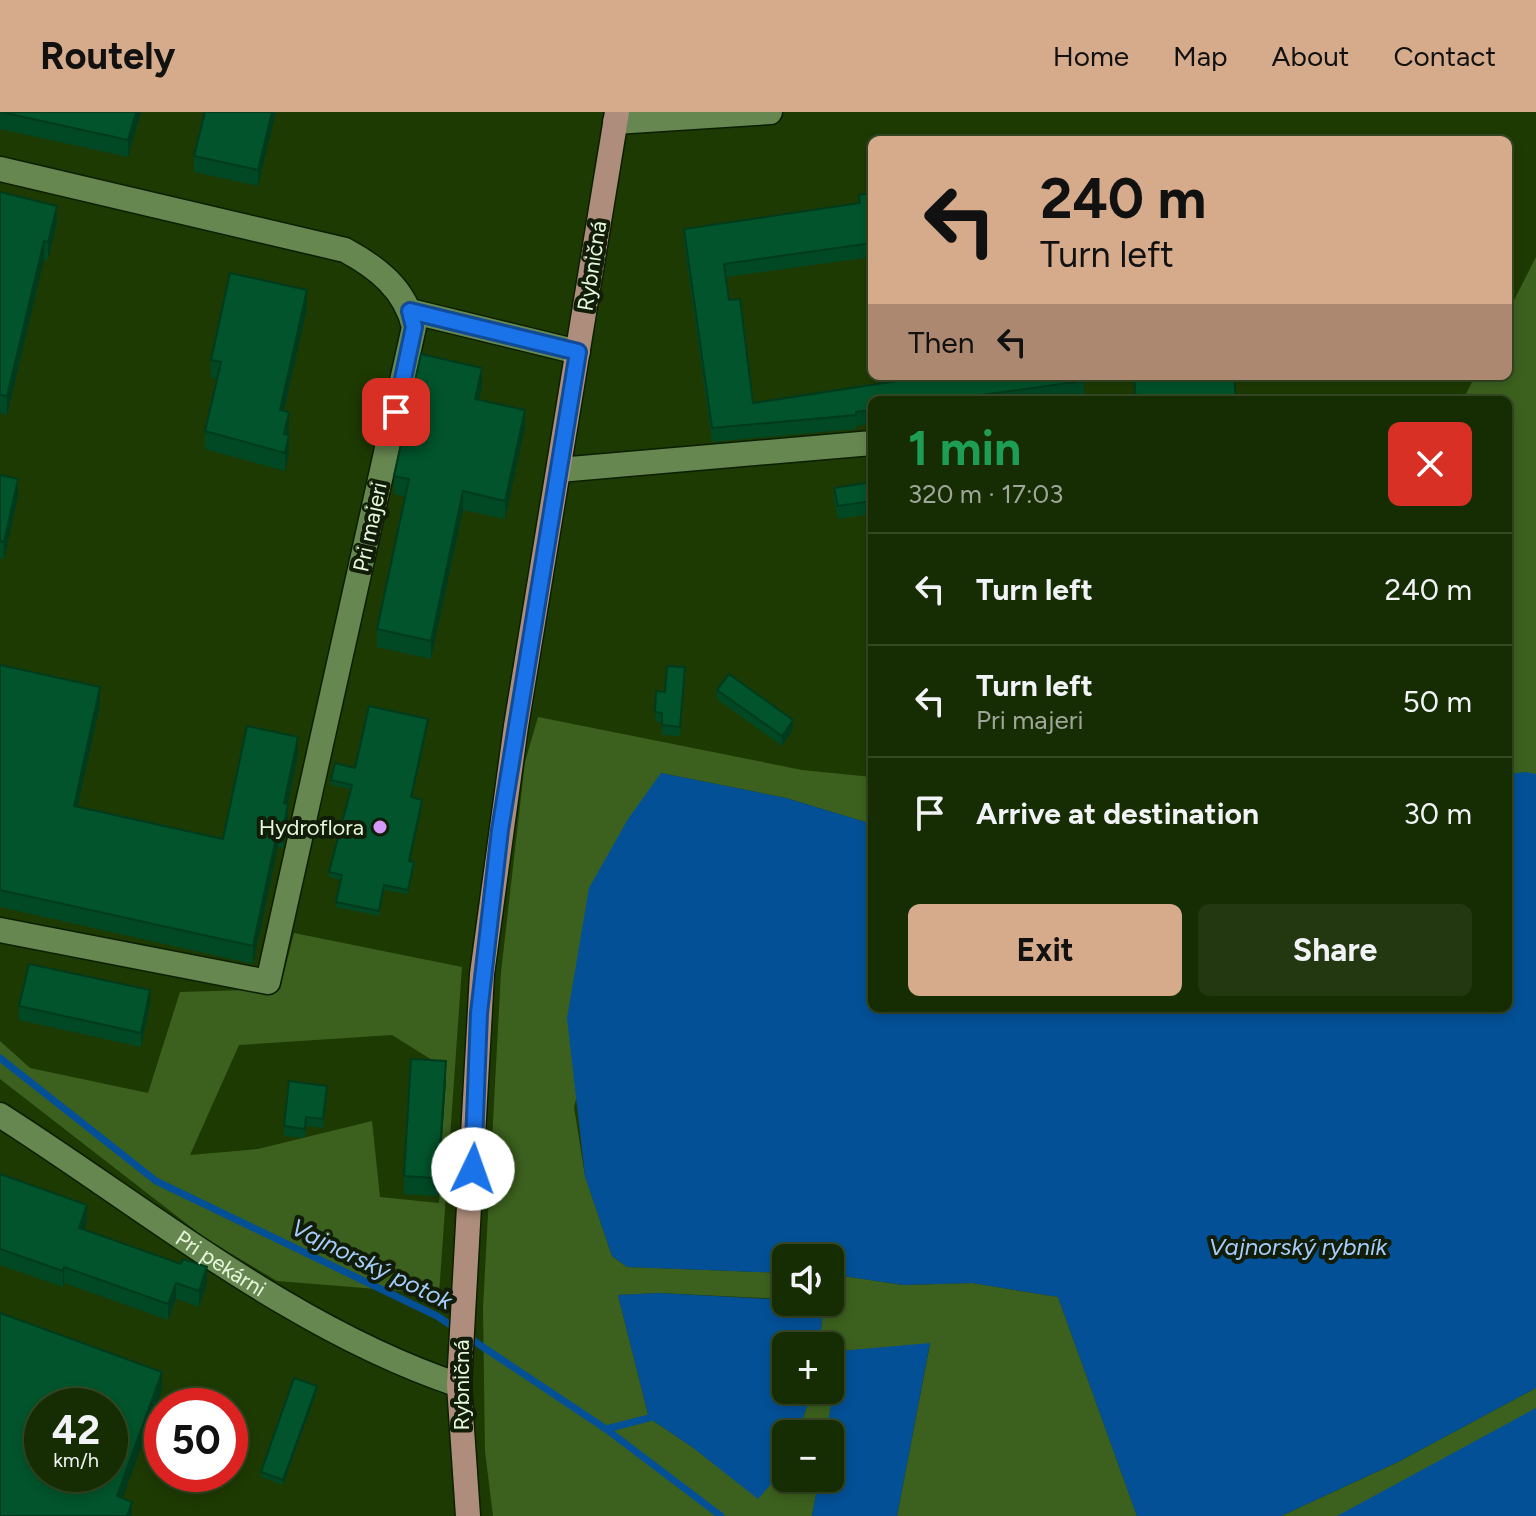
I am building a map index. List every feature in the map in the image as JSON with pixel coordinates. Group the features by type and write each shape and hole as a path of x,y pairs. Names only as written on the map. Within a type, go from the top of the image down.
{"main road":[{"name":"Rybničná","path":"468,1516 459,1385 482,974 500,830 616,117"}],"street":[{"path":"616,117 770,112"},
{"path":"0,169 345,250 378,268 410,311 578,352"},
{"name":"Pri majeri","path":"0,930 268,982 414,327 410,311"},
{"path":"559,470 868,443"},
{"name":"Pri pekárni","path":"0,1115 320,1323 428,1375 459,1385"}],"green space":[{"path":"1536,257 1536,774 1512,774 1512,396 1465,396 1473,380 1512,380 1512,304"},
{"path":"538,717 802,770 868,777 868,823 786,798 661,773 574,1107 585,1176 612,1256 627,1267 772,1272 772,1298 659,1293 618,1295 649,1418 692,1447 772,1469 772,1492 816,1492 812,1516 493,1516 485,1451 483,1308 501,972 525,762"},
{"path":"294,933 462,967 439,1294 277,1281 205,1238 0,1079 0,1041 30,1068 148,1093 180,992 280,989","holes":["392,1035 445,1068 439,1203 380,1197 372,1121 258,1149 190,1155 239,1045"]},
{"path":"844,1276 903,1285 972,1283 1058,1297 1137,1516 897,1516 930,1344 844,1351 844,1332 821,1332 822,1316 844,1316"},
{"path":"1536,1388 1536,1516 1281,1516 1398,1462"},
{"path":"808,1404 831,1404 829,1420 802,1420"}],"water":[{"name":"Vajnorský rybník","path":"1526,772 1536,774 1536,1388 1398,1462 1281,1516 1137,1516 1058,1297 972,1283 903,1285 844,1276 844,1244 772,1244 772,1272 627,1267 612,1256 585,1176 567,1018 589,888 628,819 661,773 786,798 868,823 868,1012 1512,1012 1512,774"},
{"path":"659,1293 772,1299 772,1316 822,1316 821,1332 772,1332 772,1404 808,1404 802,1420 772,1420 772,1483 758,1499 649,1418 618,1295"},
{"path":"930,1343 897,1516 812,1516 816,1492 844,1492 844,1420 828,1420 831,1404 844,1404 844,1351"},
{"path":"1536,1408 1536,1516 1337,1516"}],"building":[{"path":"1,112 136,112 128,140"},
{"path":"205,112 272,112 258,170 194,156"},
{"path":"0,192 57,206 48,242 44,241 7,396 0,395"},
{"path":"868,194 868,244 724,264 729,300 740,299 753,403 904,380 1084,381 974,396 868,396 868,410 856,412 856,415 712,428 684,229 860,203 859,195"},
{"path":"230,273 307,290 280,410 289,412 284,434 289,435 285,453 205,431 221,362 211,360"},
{"path":"421,354 482,368 475,399 525,410 505,501 463,491 431,641 377,629 409,479 394,476"},
{"path":"1134,380 1234,380 1236,396 1136,396"},
{"path":"0,475 18,479 4,542 0,541"},
{"path":"868,483 868,502 838,506 834,488"},
{"path":"0,665 100,687 74,806 223,839 247,726 298,737 284,803 288,804 283,830 278,829 253,946 0,890"},
{"path":"667,666 685,667 680,727 662,725 662,713 655,712 656,691 665,692"},
{"path":"729,674 793,720 782,736 717,690"},
{"name":"Hydroflora","path":"369,706 428,719 411,797 422,800 409,861 414,862 408,890 384,885 379,911 336,902 342,875 329,872 352,785 331,780 335,763 355,768"},
{"path":"29,964 150,990 141,1033 19,1006"},
{"path":"411,1059 446,1061 438,1178 404,1176"},
{"path":"289,1081 327,1086 323,1119 306,1117 305,1129 284,1126"},
{"path":"0,1174 87,1205 79,1228 181,1264 183,1259 207,1267 199,1291 176,1283 168,1304 64,1267 63,1271 0,1249"},
{"path":"0,1313 162,1372 156,1388 144,1388 144,1422 128,1466 128,1388 24,1388 24,1492 118,1492 117,1496 132,1502 127,1516 0,1516"},
{"path":"294,1378 317,1386 283,1480 261,1472"}],"waterway":[{"name":"Vajnorský potok","path":"0,1058 156,1181 437,1316 458,1330"},
{"name":"Vajnorský potok","path":"468,1337 606,1429 721,1516"},
{"path":"606,1429 649,1418"}],"place":[{"name":"Hydroflora","path":"380,827"}],"route":[{"path":"396,412 414,327 410,311 578,352 500,830 482,974 473,1169"}]}
